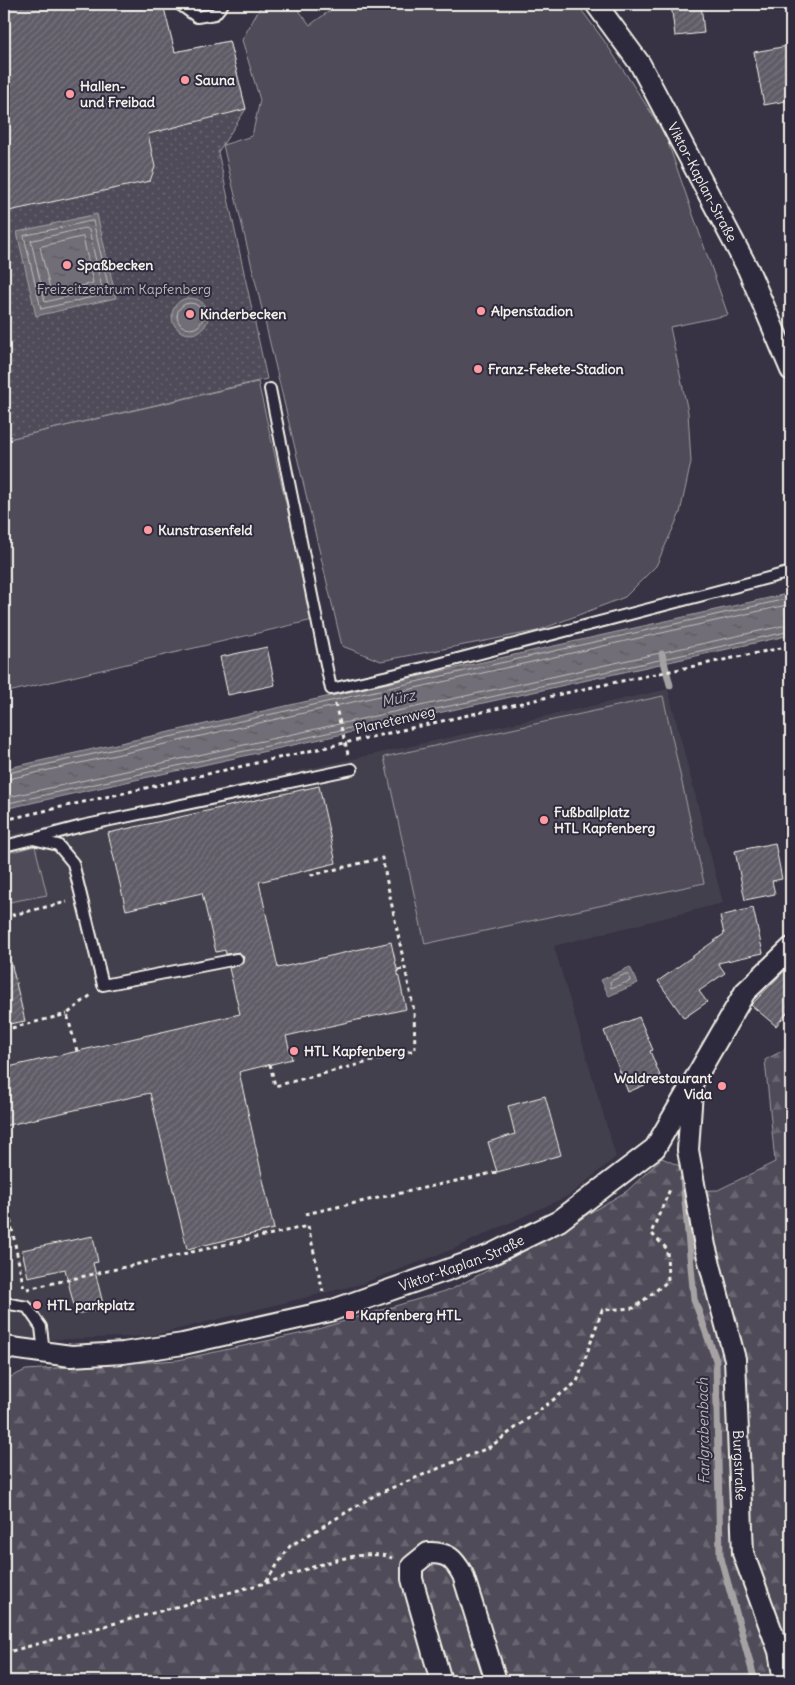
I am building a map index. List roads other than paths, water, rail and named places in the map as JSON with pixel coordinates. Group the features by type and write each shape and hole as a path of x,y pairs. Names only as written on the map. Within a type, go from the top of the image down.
{"street":[{"name":"Viktor-Kaplan-Straße","path":"596,4 640,64 748,269 791,370"},
{"name":"Viktor-Kaplan-Straße","path":"4,1347 71,1356 114,1354 183,1344 330,1311 490,1255 559,1221 655,1148 745,992 791,948"},
{"name":"Burgstraße","path":"692,1086 688,1150 705,1246 735,1359 743,1553 780,1651 784,1681"},
{"path":"441,1681 426,1621 414,1590 412,1566 428,1553 448,1555 455,1561 463,1575 496,1681"}],"lane":[{"path":"178,4 197,17 215,14 223,4"},
{"path":"270,389 331,689 433,666 791,572"},
{"path":"4,846 82,826 352,769"},
{"path":"33,839 58,844 73,863 103,985 237,959"},
{"path":"4,1303 27,1307 41,1327 44,1353"}],"water":[{"name":"Spaßbecken","path":"97,214 116,298 36,316 17,232"},
{"name":"Kinderbecken","path":"190,298 197,299 203,303 207,309 207,323 203,329 197,333 190,334 183,333 177,329 173,323 172,316 173,309 177,303 183,299"},
{"name":"Mürz","path":"791,593 791,635 4,809 4,769"},
{"path":"630,967 638,983 609,996 601,980"}],"waterway":[{"name":"Farlgrabenbach","path":"662,654 670,685"},
{"name":"Farlgrabenbach","path":"683,1179 694,1299 716,1360 720,1555 755,1681"}],"place":[{"name":"Sauna","path":"185,80"},
{"name":"Hallen- und Freibad","path":"70,94"},
{"name":"Spaßbecken","path":"67,265"},
{"name":"Alpenstadion","path":"481,311"},
{"name":"Kinderbecken","path":"190,314"},
{"name":"Franz-Fekete-Stadion","path":"478,369"},
{"name":"Kunstrasenfeld","path":"148,530"},
{"name":"Fußballplatz HTL Kapfenberg","path":"544,820"},
{"name":"HTL Kapfenberg","path":"294,1051"},
{"name":"Waldrestaurant Vida","path":"722,1086"},
{"name":"HTL parkplatz","path":"37,1305"},
{"name":"Kapfenberg HTL","path":"350,1315"}],"park label":[{"name":"Freizeitzentrum Kapfenberg","path":"124,289"}]}
